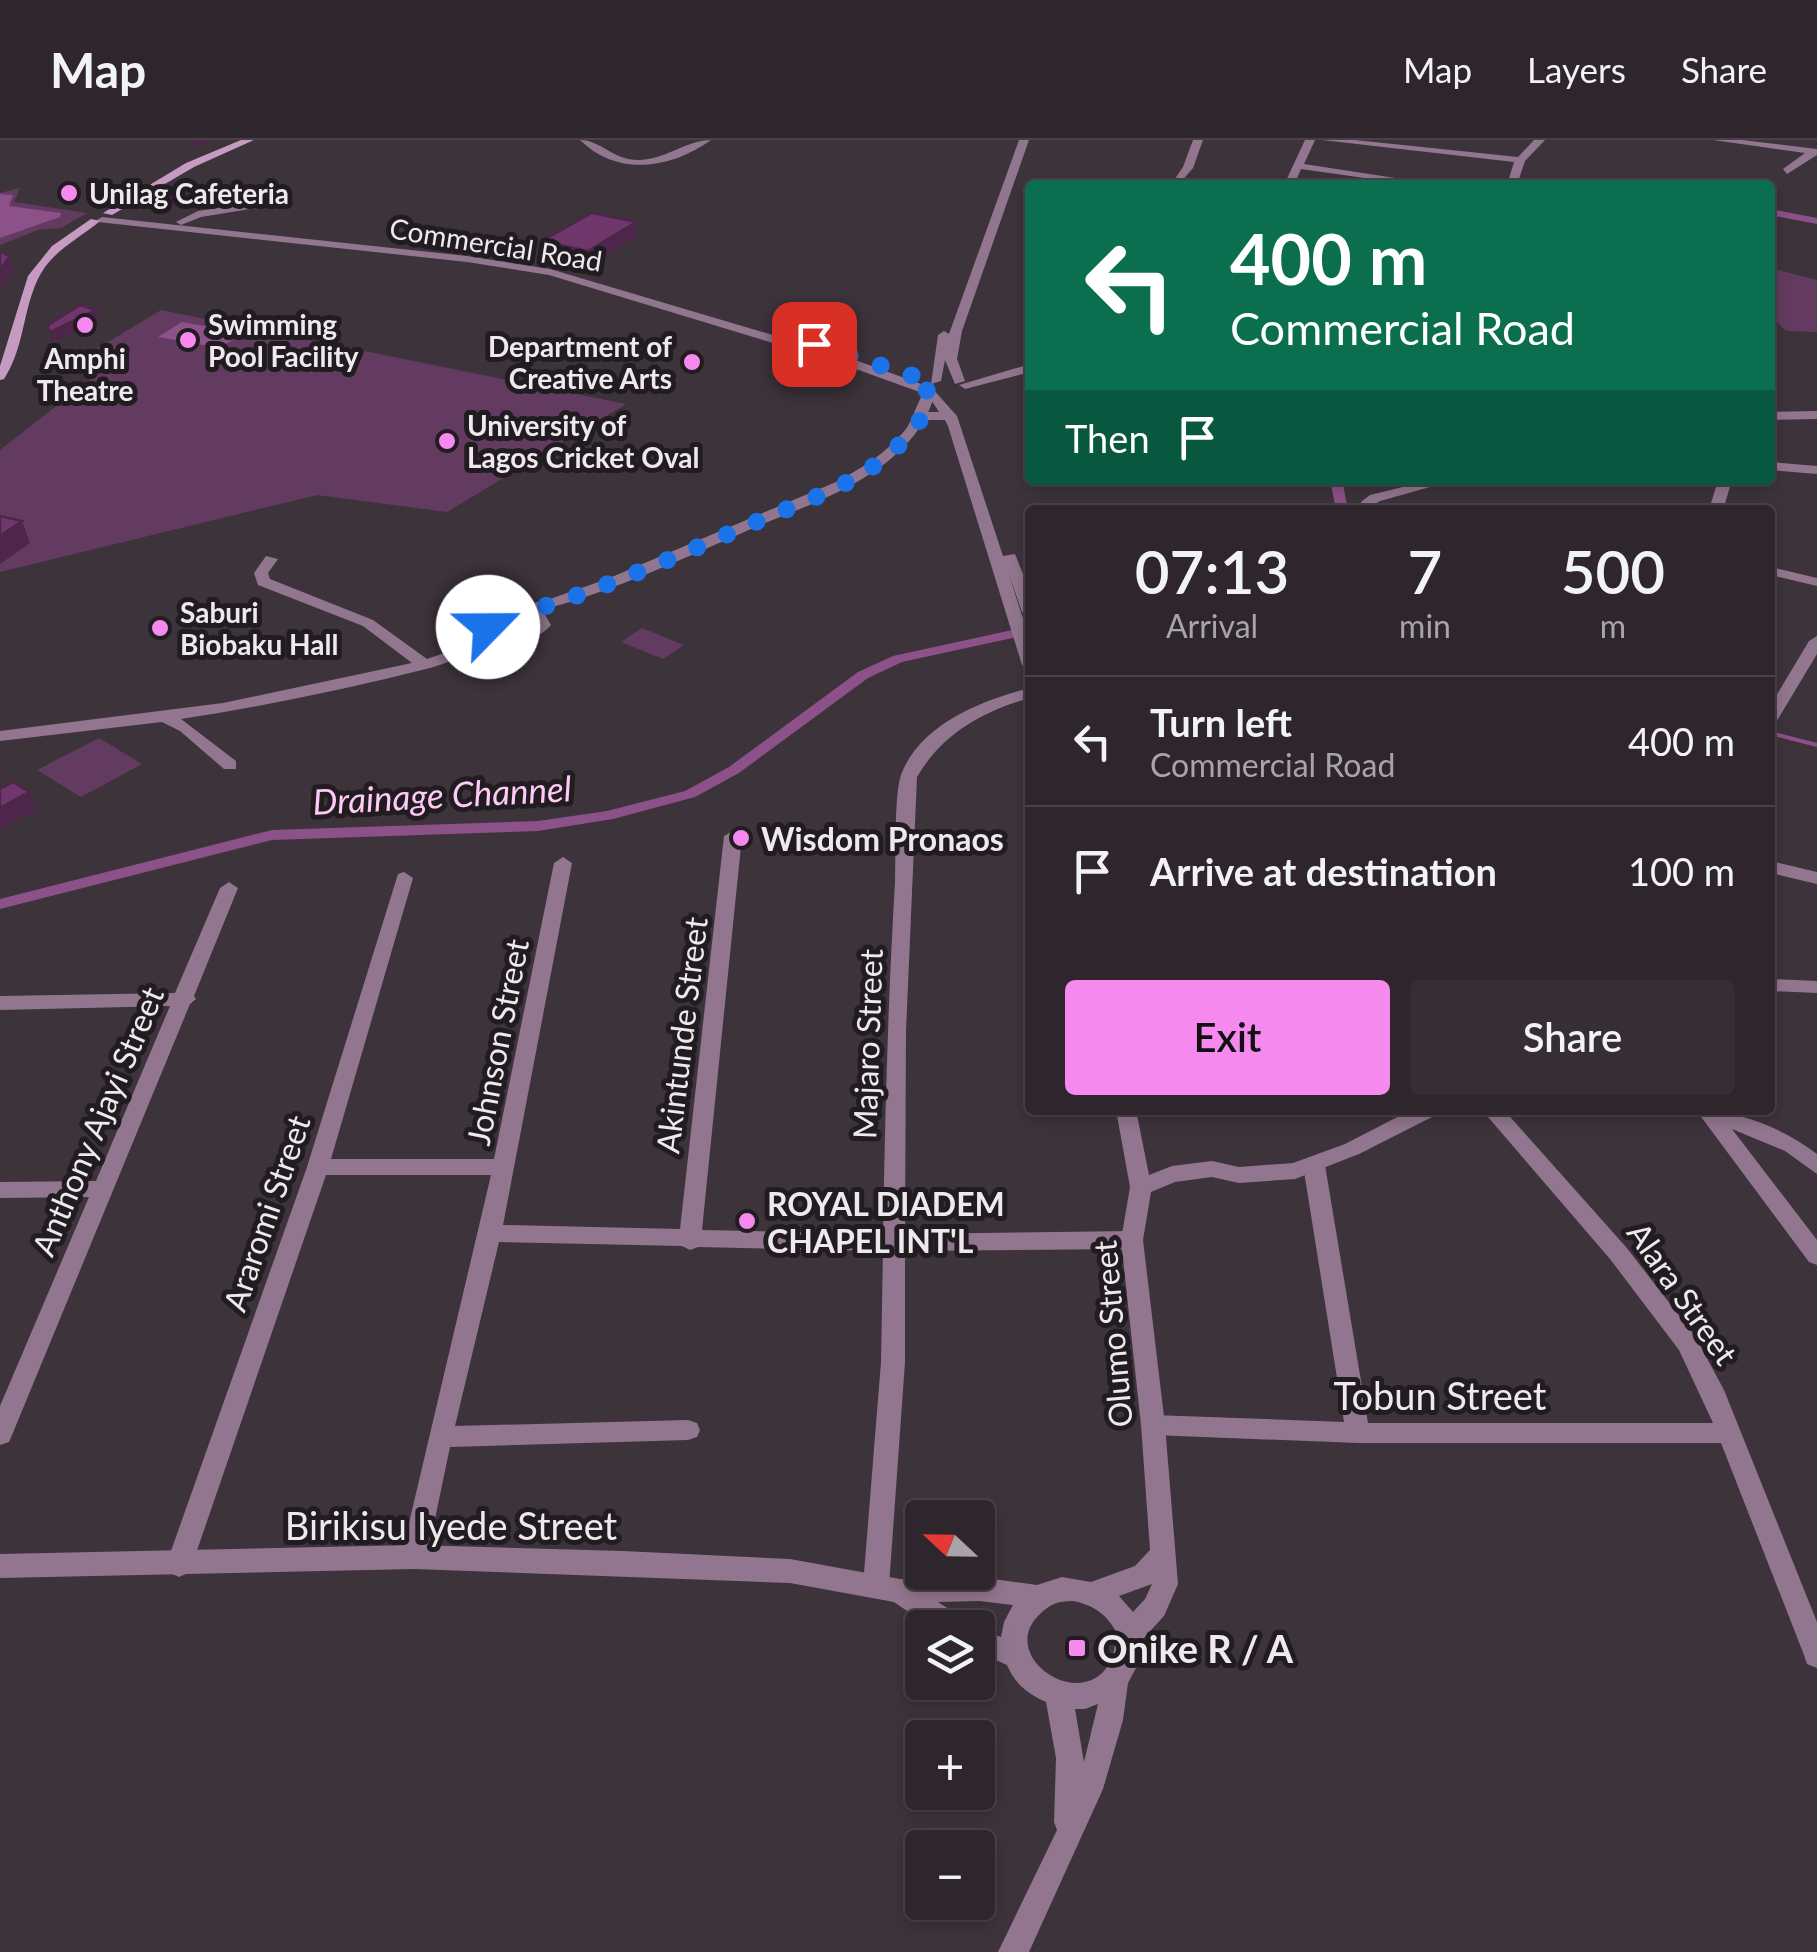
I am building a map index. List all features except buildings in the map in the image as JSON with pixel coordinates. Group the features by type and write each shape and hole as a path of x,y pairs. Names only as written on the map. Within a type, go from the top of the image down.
{"main road":[{"path":"0,359 25,274 48,248 185,163 238,140"},
{"path":"0,376 20,340 35,275 49,256 100,216 190,165 248,140"}],"street":[{"path":"585,140 603,157 633,162 665,159 706,140"},
{"path":"502,638 488,627 494,617 527,610 656,565 846,482 885,457 922,416 948,322 1015,140"},
{"path":"1024,140 956,332 951,359 963,386 964,424 1024,618"},
{"path":"1177,180 1188,168 1198,140"},
{"path":"1291,180 1310,140"},
{"path":"1327,140 1405,144 1520,160"},
{"path":"1514,180 1520,160 1540,140"},
{"path":"1718,140 1815,152"},
{"path":"1787,171 1815,152"},
{"path":"1298,166 1400,180"},
{"path":"181,222 198,214 265,204"},
{"name":"Commercial Road","path":"100,216 181,222 558,268 652,292 932,388"},
{"name":"Commercial Road","path":"100,216 550,272 602,284 932,388"},
{"path":"932,388 952,396 963,386 1025,369"},
{"path":"932,388 951,416 1024,618"},
{"path":"1775,416 1817,414"},
{"path":"922,416 951,416"},
{"path":"1775,466 1817,470"},
{"path":"1369,505 1375,498 1428,485"},
{"path":"270,558 260,573 264,582 368,624 424,664"},
{"path":"1775,572 1817,582"},
{"path":"0,736 164,717 293,696 465,654 502,638 520,638 540,630 543,620 527,610"},
{"path":"1775,711 1817,641"},
{"name":"Majaro Street","path":"888,1588 896,1031 909,777 932,744 962,719 1025,695"},
{"path":"164,717 186,728 230,766"},
{"name":"Akintunde Street","path":"690,1241 733,836"},
{"name":"Johnson Street","path":"414,1557 490,1234 563,863"},
{"path":"1775,868 1817,878"},
{"name":"Araromi Street","path":"179,1565 318,1167 404,878"},
{"name":"Anthony Ajayi Street","path":"0,1435 230,888"},
{"path":"1775,983 1817,987"},
{"path":"3,1008 186,999"},
{"name":"Olumo Street","path":"1127,1115 1141,1187 1132,1240 1164,1553 1164,1584 1155,1608 1130,1634"},
{"path":"1141,1187 1172,1174 1212,1169 1238,1176 1266,1175 1314,1165 1419,1115"},
{"name":"Alara Street","path":"1496,1115 1618,1253 1677,1330 1712,1390 1817,1656"},
{"path":"1711,1115 1817,1256"},
{"path":"1719,1115 1792,1146 1817,1166"},
{"path":"1792,1146 1817,1147"},
{"path":"1314,1165 1358,1433"},
{"path":"318,1167 502,1168"},
{"path":"0,1190 102,1189"},
{"path":"490,1234 892,1244 1132,1240"},
{"name":"Tobun Street","path":"1153,1425 1358,1433 1727,1433"},
{"path":"440,1437 688,1430"},
{"path":"1114,1685 1089,1698 1059,1696 1032,1681 1016,1656 1016,1622 1038,1596 1064,1588 1093,1592 1144,1575 1164,1553"},
{"name":"Birikisu Iyede Street","path":"0,1566 414,1557 790,1571 888,1588 979,1589 1038,1596"},
{"name":"Birikisu Iyede Street","path":"888,1588 925,1610"},
{"path":"1013,1952 1094,1775 1110,1724 1114,1685 1129,1662 1130,1634 1117,1610 1093,1592"},
{"path":"995,1647 1016,1656"},
{"path":"1059,1696 1070,1758 1068,1834"}],"shaded area":[{"path":"20,188 14,202 87,213 61,228 38,230 0,245 0,193"},
{"path":"0,194 13,195 9,206 61,213 60,217 0,238"},
{"path":"1775,269 1817,280 1817,332 1786,331 1775,320"},
{"path":"161,310 626,404 447,512 317,495 0,572 0,450 115,360 90,353"},
{"path":"182,322 243,333 220,348 158,337"},
{"path":"642,628 684,645 663,659 621,642"},
{"path":"99,738 142,764 81,797 37,770"}],"waterway":[{"name":"Drainage Channel","path":"1775,213 1817,221"},
{"name":"Drainage Channel","path":"1337,485 1341,505"},
{"name":"Drainage Channel","path":"0,904 272,835 538,826 608,816 690,794 734,770 863,675 898,659 1025,631"},
{"path":"1775,734 1817,745"}],"place":[{"name":"Unilag Cafeteria","path":"69,193"},
{"name":"Amphi Theatre","path":"85,325"},
{"name":"Swimming Pool Facility","path":"188,340"},
{"name":"Department of Creative Arts","path":"692,362"},
{"name":"University of Lagos Cricket Oval","path":"447,441"},
{"name":"Saburi Biobaku Hall","path":"160,628"},
{"name":"Wisdom Pronaos","path":"741,838"},
{"name":"ROYAL DIADEM CHAPEL INT'L","path":"747,1221"},
{"name":"Onike R / A","path":"1077,1648"}],"route":[{"path":"488,627 501,614 549,605 656,565 846,482 885,457 922,416 928,406 926,388 932,382 814,344"}]}
